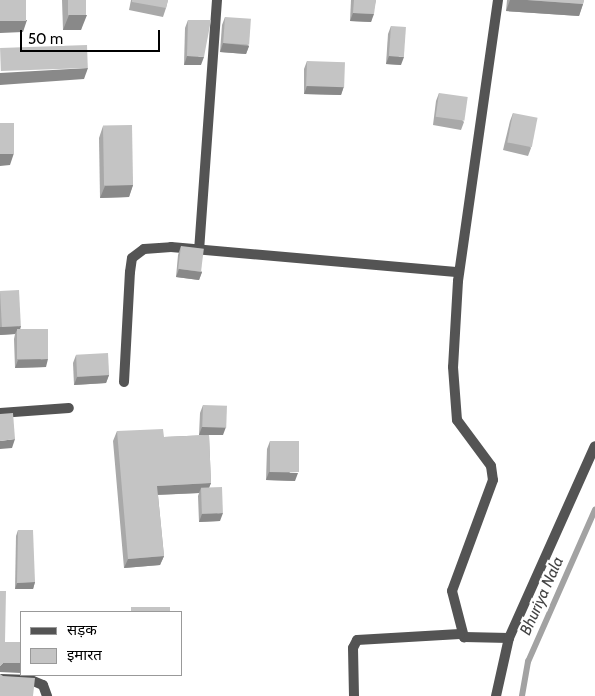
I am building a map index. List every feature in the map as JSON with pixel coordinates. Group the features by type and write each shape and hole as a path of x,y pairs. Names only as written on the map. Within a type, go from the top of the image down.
{"street":[{"path":"199,251 217,0"},
{"path":"460,634 452,591 494,474 461,427 454,400 459,272 498,0"},
{"path":"124,382 132,258 144,249 199,251 459,272"},
{"path":"0,412 69,408"},
{"path":"496,696 509,638 595,446"},
{"path":"354,696 357,640 460,634 469,640 509,638"},
{"path":"0,679 31,680 43,685 47,696"}],"building":[{"path":"0,0 26,0 26,21 0,21"},
{"path":"68,0 86,0 86,15 68,15"},
{"path":"132,0 168,0 166,8 132,2"},
{"path":"354,0 376,0 374,14 353,13"},
{"path":"527,0 584,0 583,4"},
{"path":"225,17 251,19 249,45 223,43"},
{"path":"188,20 211,20 204,57 187,56"},
{"path":"391,26 406,27 404,57 389,56"},
{"path":"87,45 88,68 1,71 0,48"},
{"path":"307,61 345,62 344,87 306,86"},
{"path":"439,93 468,97 464,121 436,117"},
{"path":"513,113 538,118 532,147 507,142"},
{"path":"0,123 14,123 14,154 0,154"},
{"path":"132,125 133,185 104,185 103,126"},
{"path":"181,246 204,249 201,272 178,269"},
{"path":"19,290 21,326 2,327 0,291"},
{"path":"17,329 48,329 48,359 17,359"},
{"path":"108,353 109,375 77,377 76,355"},
{"path":"203,405 227,406 226,428 202,427"},
{"path":"13,413 15,439 0,441 0,414"},
{"path":"163,429 164,437 209,435 211,483 157,486 164,556 128,559 117,431"},
{"path":"270,441 299,441 299,472 270,472"},
{"path":"222,487 223,513 202,514 201,488"},
{"path":"18,530 33,530 35,582 17,583"},
{"path":"0,591 6,591 5,642 20,642 20,663 3,663 0,666"},
{"path":"131,607 170,607 170,611 131,611"},
{"path":"0,674 3,676 35,678 33,696 0,696"}],"waterway":[{"name":"Bhuriya Nala","path":"522,696 528,662 595,510"}]}
